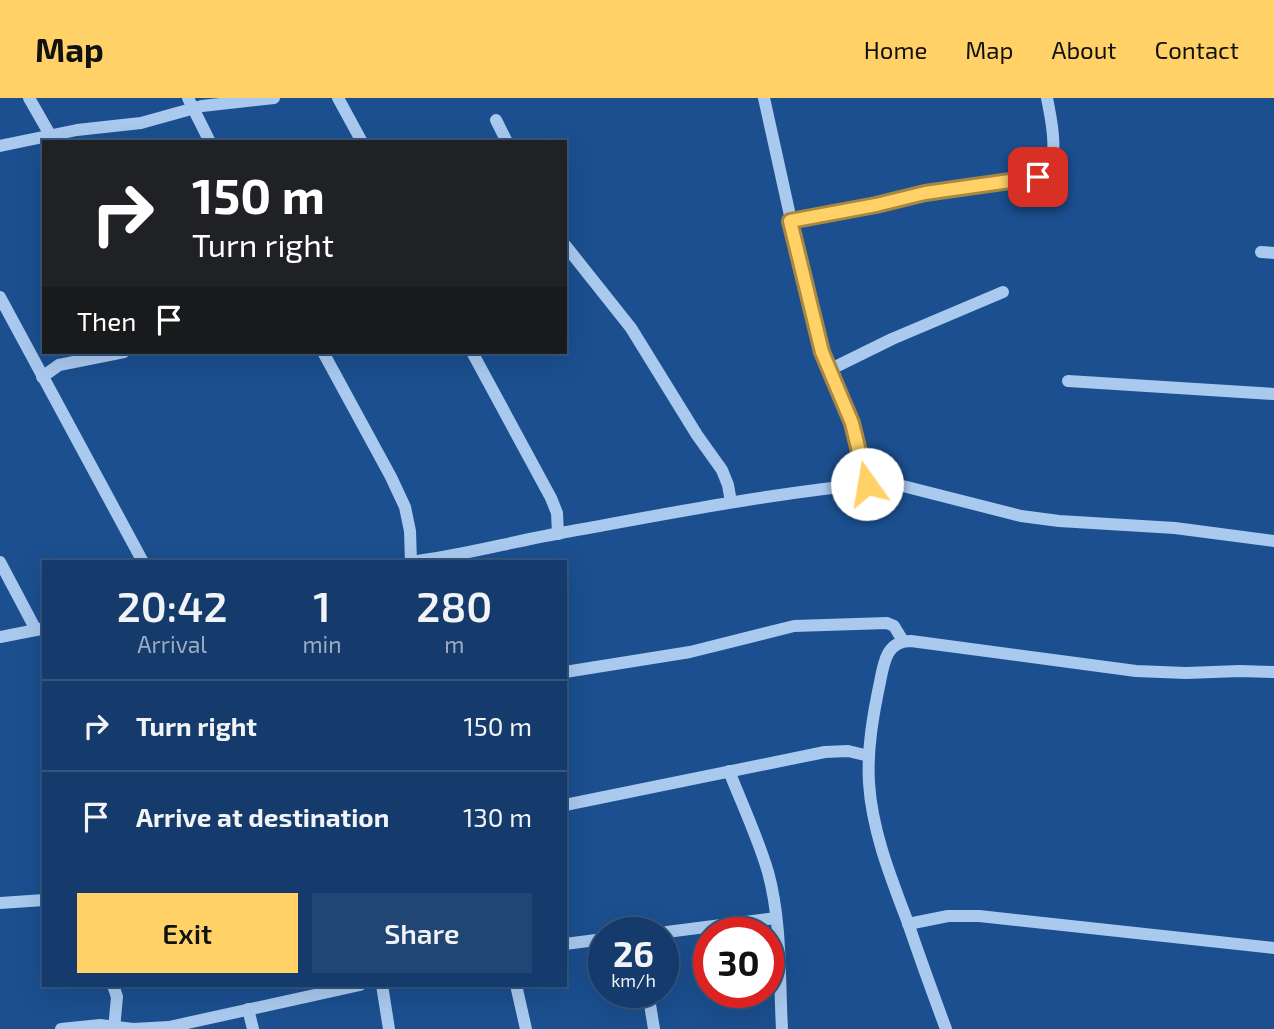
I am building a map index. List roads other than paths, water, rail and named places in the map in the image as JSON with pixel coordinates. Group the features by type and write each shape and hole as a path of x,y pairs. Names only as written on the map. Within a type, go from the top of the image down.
{"street":[{"path":"29,98 52,139 92,128 141,123 191,103 274,98"},
{"path":"338,98 361,140"},
{"path":"764,98 816,333 852,423 867,484"},
{"path":"790,221 925,193 1043,175 1050,164 1052,149 1052,126 1047,98"},
{"path":"191,103 209,140"},
{"path":"496,120 506,140"},
{"path":"0,146 42,140"},
{"path":"567,248 631,328 697,435 722,470 731,502"},
{"path":"829,370 892,339 1003,292"},
{"path":"0,298 142,560"},
{"path":"43,377 59,365 114,354"},
{"path":"324,354 405,507 410,531 410,560"},
{"path":"473,354 554,506 558,534"},
{"path":"1068,382 1274,394"},
{"path":"438,560 558,534 731,502 888,483 1021,516 1059,521 1153,526 1274,541"},
{"path":"0,562 40,629 0,637"},
{"path":"567,672 690,652 808,624 887,623 894,626 903,641"},
{"path":"946,1029 887,866 869,786 870,739 884,664 892,646 903,641 1136,671 1274,672"},
{"path":"567,805 838,751 869,756"},
{"path":"729,771 768,872 776,917"},
{"path":"0,903 42,900"},
{"path":"908,924 948,916 979,916 1274,948"},
{"path":"567,944 588,941"},
{"path":"113,1027 117,997 114,987"},
{"path":"61,1029 90,1025 133,1029 169,1027 351,987"},
{"path":"382,987 389,1029"},
{"path":"516,987 526,1029"},
{"path":"651,1008 654,1029"},
{"path":"781,1008 782,1029"},
{"path":"248,1009 253,1029"}]}
